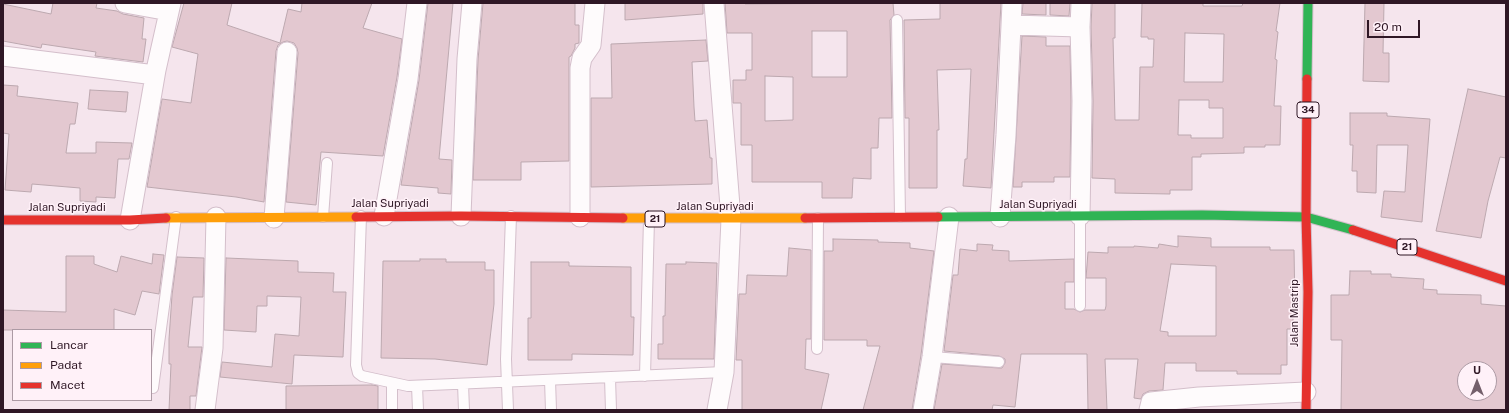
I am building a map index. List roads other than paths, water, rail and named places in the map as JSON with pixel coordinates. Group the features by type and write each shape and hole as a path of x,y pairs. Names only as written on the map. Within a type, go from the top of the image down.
{"main road":[{"name":"34","path":"1306,217 1308,3"},
{"name":"Jalan Supriyadi","path":"3,220 130,220 176,217 274,218 361,216 511,216 649,219 1202,215 1306,217"},
{"name":"21","path":"1306,217 1366,232 1506,281"},
{"name":"Jalan Mastrip","path":"1306,217 1308,292 1306,401"}],"street":[{"path":"126,3 170,7 156,75 130,220"},
{"path":"384,216 408,79 417,3"},
{"path":"461,216 467,59 472,3"},
{"path":"580,217 580,68 582,58 591,45 595,3"},
{"path":"714,3 731,219 724,372 717,410"},
{"path":"1000,217 1006,135 1012,3"},
{"path":"1080,216 1082,101 1080,27 1081,3"},
{"path":"1011,25 1080,27"},
{"path":"274,218 287,52"},
{"path":"3,56 156,75"},
{"path":"923,410 932,357 949,217"},
{"path":"205,410 213,348 216,218"},
{"path":"1149,410 1151,402 1199,397 1306,401"}],"lane":[{"path":"897,20 900,217"},
{"path":"323,217 327,163"},
{"path":"361,216 356,369 362,376 408,386 417,386 724,372"},
{"path":"508,410 506,382 511,216"},
{"path":"1080,216 1080,306"},
{"path":"153,388 176,217"},
{"path":"818,218 818,349"},
{"path":"645,376 649,219"},
{"path":"932,357 999,362"},
{"path":"610,378 611,410"},
{"path":"550,380 551,410"},
{"path":"392,383 392,410"},
{"path":"463,384 464,410"},
{"path":"417,386 418,410"}]}
